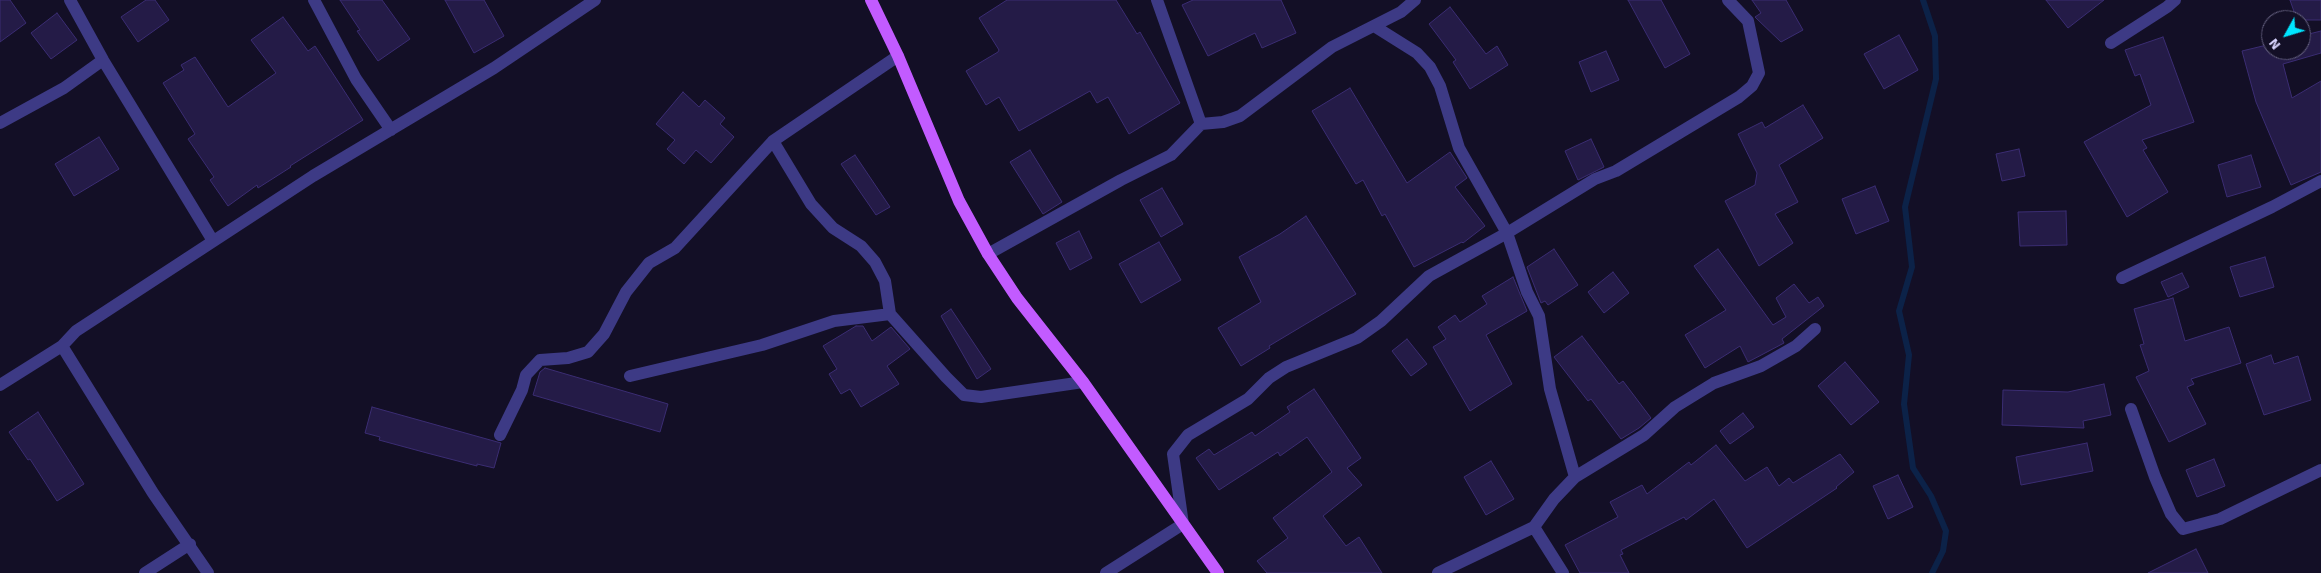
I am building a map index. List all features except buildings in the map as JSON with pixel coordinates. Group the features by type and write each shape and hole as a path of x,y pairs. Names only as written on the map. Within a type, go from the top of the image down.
{"main road":[{"path":"871,0 898,56 959,201 988,254 1018,298 1083,382 1218,573"}],"street":[{"path":"70,0 103,60 213,241"},
{"path":"314,0 356,79 391,130"},
{"path":"0,385 62,346 76,331 313,176 494,68 594,0"},
{"path":"1157,0 1201,124"},
{"path":"988,254 1171,155 1201,124 1223,122 1240,116 1332,47 1401,12 1415,0"},
{"path":"1106,573 1183,524 1173,454 1188,435 1248,399 1269,378 1286,367 1357,338 1381,321 1429,276 1506,233 1595,179 1616,171 1739,97 1752,86 1759,73 1748,21 1728,0"},
{"path":"2112,43 2167,8 2175,0"},
{"path":"1374,26 1417,53 1430,67 1440,86 1459,148 1506,233 1527,292 1539,316 1550,389 1575,477"},
{"path":"500,435 522,390 526,375 540,360 568,358 588,352 604,334 626,292 649,263 675,248 773,141 898,56"},
{"path":"0,124 64,88 103,60"},
{"path":"773,141 811,204 833,228 861,246 875,262 885,281 890,314 964,395 981,398 1083,382"},
{"path":"2122,278 2249,219 2321,181"},
{"path":"630,376 762,345 834,322 890,314"},
{"path":"1438,573 1534,527 1554,499 1575,477 1644,435 1675,407 1714,383 1761,366 1796,346 1815,329"},
{"path":"62,346 153,493 190,544 208,573"},
{"path":"2132,409 2171,514 2183,529 2220,519 2321,470"},
{"path":"1534,527 1563,573"},
{"path":"144,573 190,544"}],"waterway":[{"path":"1923,0 1935,36 1936,79 1905,207 1912,267 1899,311 1909,355 1904,404 1913,468 1931,496 1946,531 1943,551 1932,573"}]}
